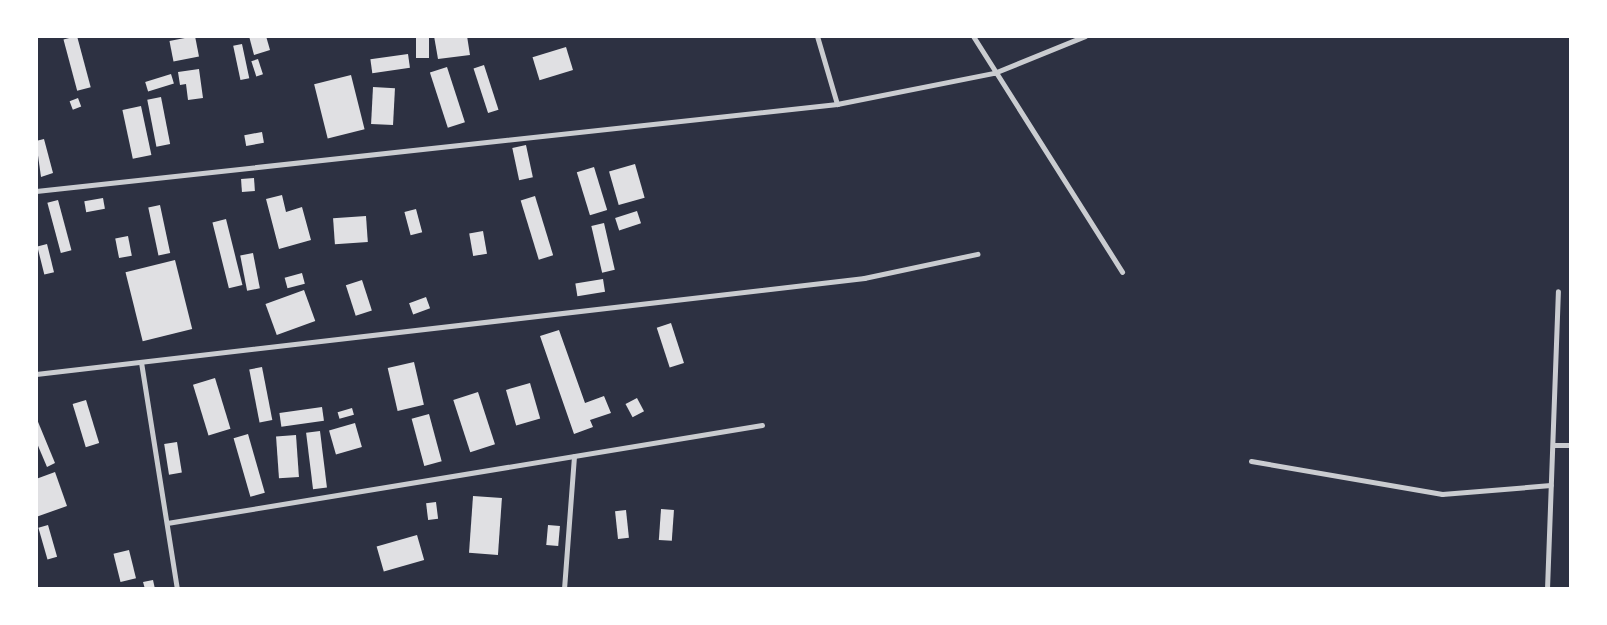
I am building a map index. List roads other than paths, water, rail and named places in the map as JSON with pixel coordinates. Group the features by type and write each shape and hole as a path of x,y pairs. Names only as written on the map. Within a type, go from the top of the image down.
{"street":[{"path":"817,36 837,104"},
{"path":"973,36 994,73 1122,272"},
{"path":"36,191 837,104 994,73 1085,36"},
{"path":"36,374 864,278 977,254"},
{"path":"1547,589 1558,292"},
{"path":"141,362 177,589"},
{"path":"167,523 762,425"},
{"path":"1552,445 1571,445"},
{"path":"564,589 574,456"},
{"path":"1252,461 1442,494 1551,485"}]}
